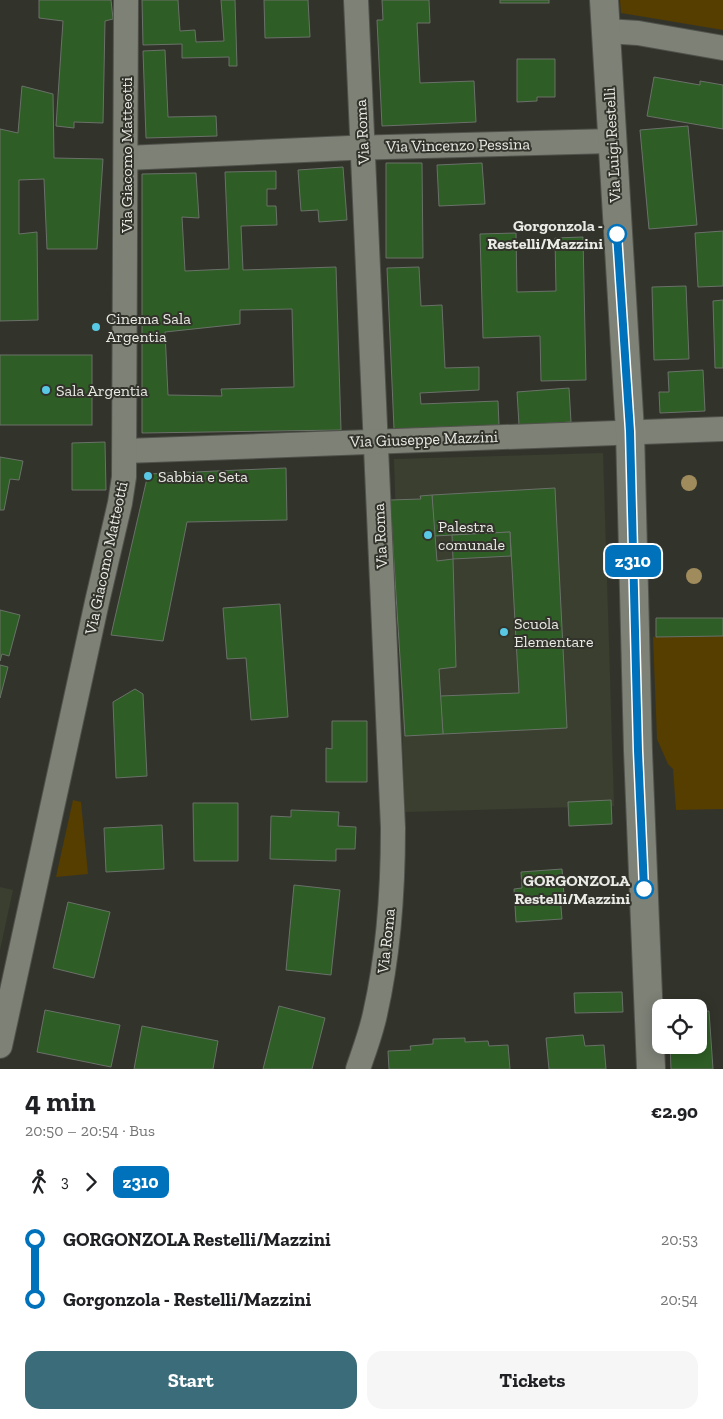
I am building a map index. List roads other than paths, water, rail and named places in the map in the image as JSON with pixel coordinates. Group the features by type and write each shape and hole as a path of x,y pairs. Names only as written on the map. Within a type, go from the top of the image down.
{"street":[{"name":"Via Giacomo Matteotti","path":"0,1046 120,503 124,474 126,0"},
{"name":"Via Roma","path":"356,0 393,846 391,887 381,984 371,1030 358,1069"},
{"name":"Via Luigi Restelli","path":"604,0 630,431 638,751 651,1069"},
{"path":"606,31 638,33 723,48"},
{"name":"Via Vincenzo Pessina","path":"126,158 362,147 612,141"},
{"name":"Via Giuseppe Mazzini","path":"125,451 723,429"}],"place":[{"name":"Gorgonzola - Restelli/Mazzini","path":"617,234"},
{"name":"Cinema Sala Argentia","path":"96,327"},
{"name":"Sala Argentia","path":"46,390"},
{"name":"Sabbia e Seta","path":"148,476"},
{"name":"Palestra comunale","path":"428,535"},
{"name":"Scuola Elementare","path":"504,632"},
{"name":"GORGONZOLA Restelli/Mazzini","path":"644,889"}]}
